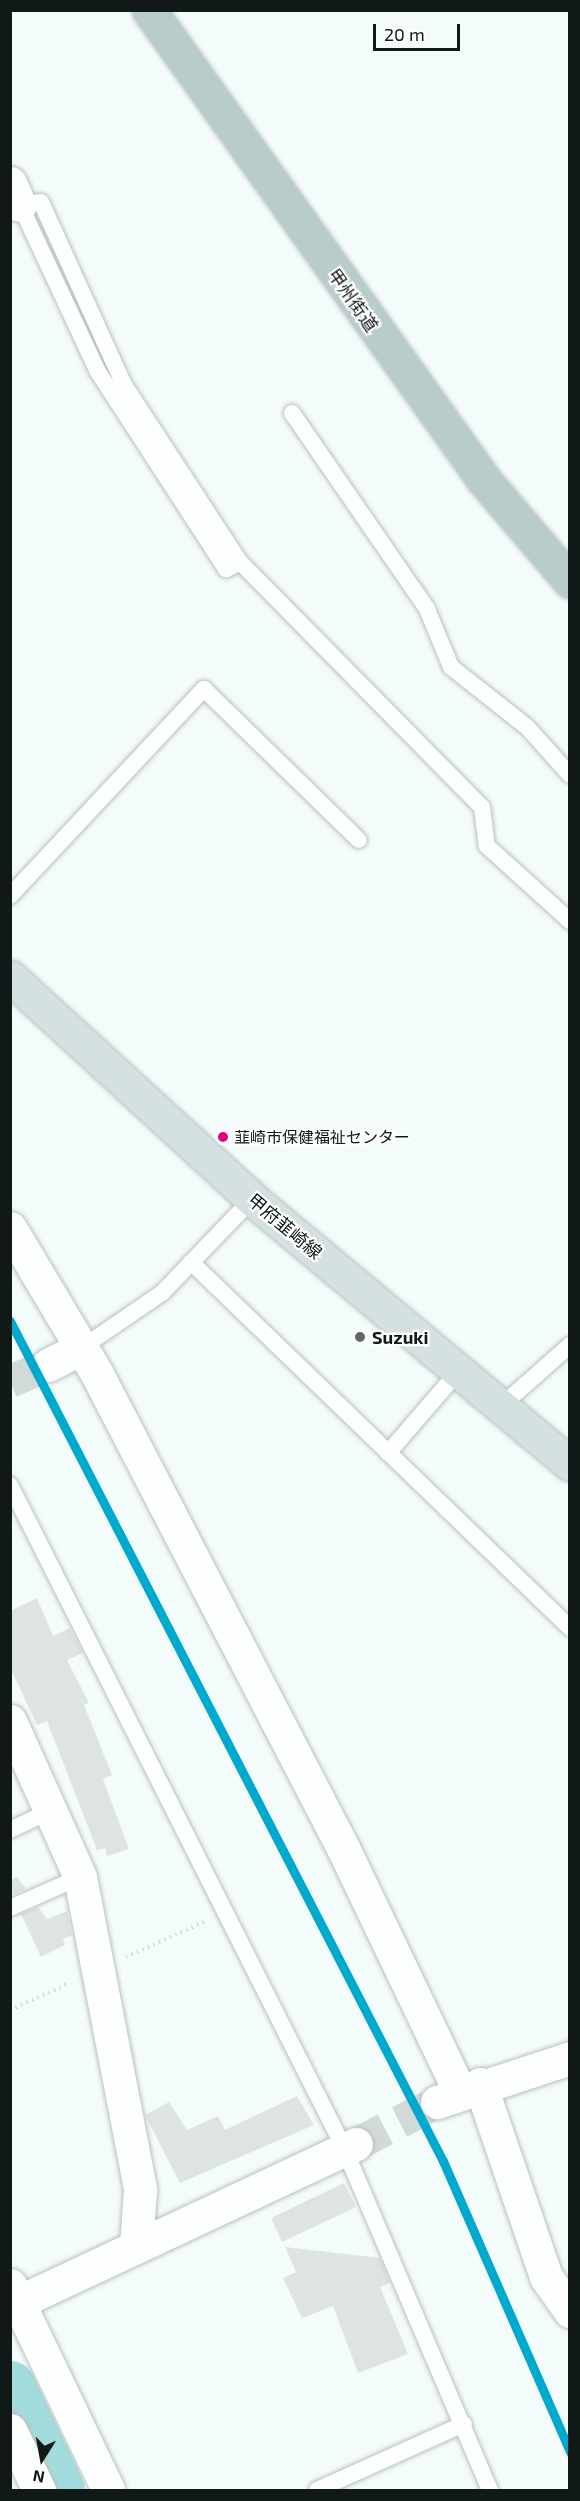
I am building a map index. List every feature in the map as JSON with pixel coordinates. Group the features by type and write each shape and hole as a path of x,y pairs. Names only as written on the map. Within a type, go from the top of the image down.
{"highway":[{"name":"甲州街道","path":"149,10 477,470 570,581"}],"main road":[{"name":"甲府韮崎線","path":"10,977 252,1199 570,1464"}],"street":[{"path":"10,1228 83,1347 344,1850 459,2093 558,2275 570,2311"},
{"path":"48,1365 83,1347"},
{"path":"14,1738 80,1877 140,2190 136,2246"},
{"path":"459,2093 570,2058"},
{"path":"108,2490 13,2298 136,2246 350,2146"},
{"path":"10,2430 39,2490"}],"lane":[{"path":"15,194 41,202 124,385 240,562 482,807 487,846 570,921"},
{"path":"292,413 427,609 451,667 527,727 570,775"},
{"path":"10,896 204,689 359,840"},
{"path":"83,1347 162,1293 252,1199"},
{"path":"191,1262 570,1628"},
{"path":"500,1407 570,1345"},
{"path":"388,1453 458,1372"},
{"path":"10,1485 350,2146 490,2490"},
{"path":"10,1830 50,1811"},
{"path":"10,1908 80,1877"},
{"path":"317,2490 464,2424"}],"building":[{"path":"37,1598 53,1636 70,1628 83,1653 67,1660 89,1703 84,1705 112,1775 103,1779 129,1849 107,1856 105,1848 97,1850 47,1721 37,1725 10,1667 10,1611"},
{"path":"17,1877 26,1889 13,1895 10,1881"},
{"path":"38,1907 47,1919 67,1911 72,1935 63,1939 65,1945 41,1957 21,1914"},
{"path":"297,2096 314,2125 180,2183 145,2115 169,2102 187,2130 218,2116 225,2130"},
{"path":"344,2183 356,2207 282,2242 271,2218"},
{"path":"285,2247 380,2258 390,2283 380,2287 408,2354 358,2373 333,2306 302,2318 283,2278 296,2272"}],"waterway":[{"path":"10,2387 59,2490"}],"tunnel":[{"path":"10,1381 48,1365"},
{"path":"356,2144 437,2102"}],"transit line":[{"path":"10,1321 443,2161 570,2452"}],"place":[{"name":"韮崎市保健福祉センター","path":"223,1137"},
{"name":"Suzuki","path":"360,1337"}]}
